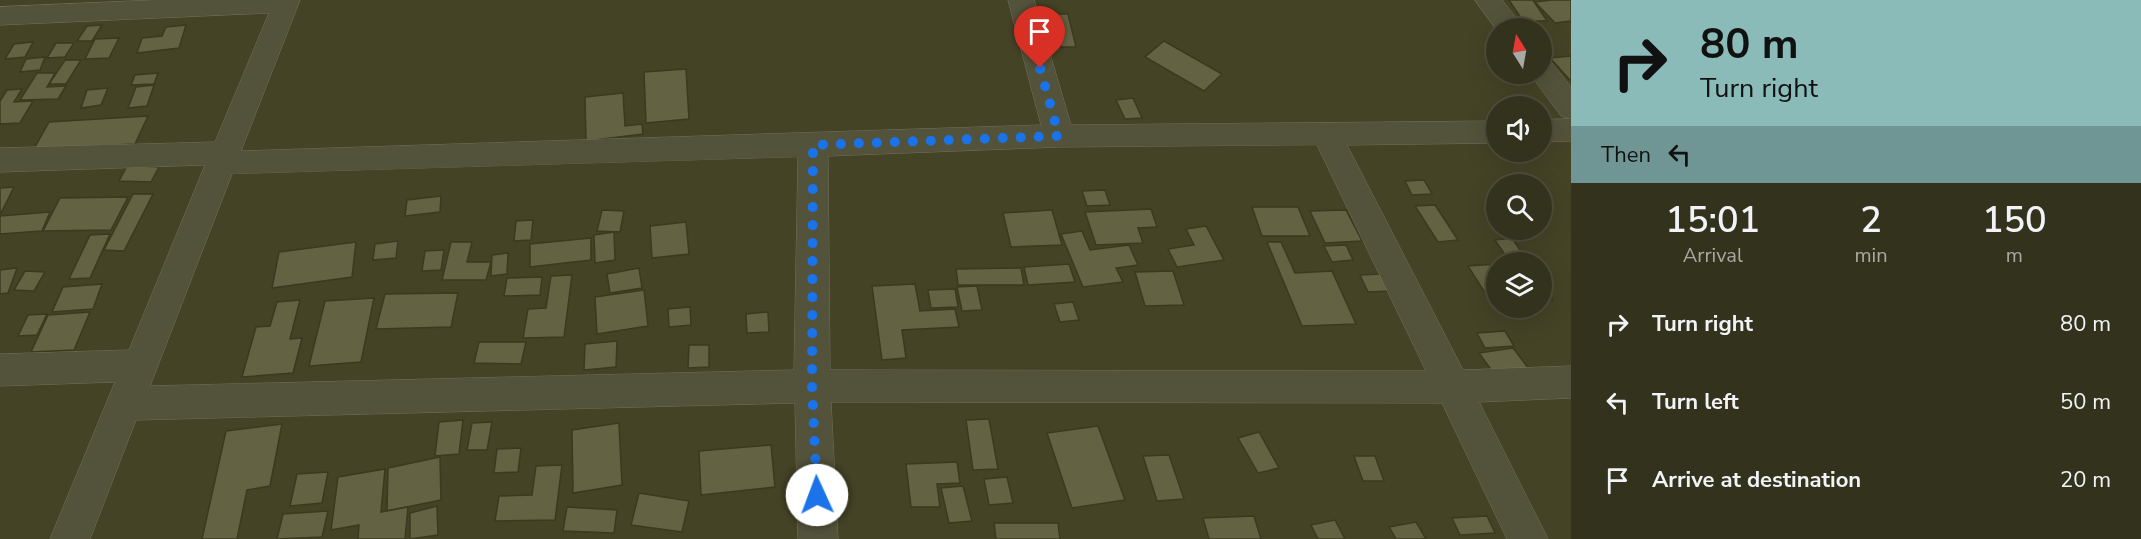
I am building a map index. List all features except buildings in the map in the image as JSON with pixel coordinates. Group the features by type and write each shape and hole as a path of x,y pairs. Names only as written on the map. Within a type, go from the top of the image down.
{"street":[{"path":"1021,0 1059,136"},
{"path":"1488,0 1502,18"},
{"path":"0,16 287,1 127,403 70,539"},
{"path":"1552,83 1571,108"},
{"path":"1552,131 1571,130"},
{"path":"0,160 223,158 813,145 1059,136 1486,132"},
{"path":"1327,134 1528,539"},
{"path":"813,145 812,386 818,539"},
{"path":"0,370 141,365"},
{"path":"127,403 812,386 1454,387 1571,382"}],"route":[{"path":"817,495 812,386 813,145 1059,136 1040,68"}]}
